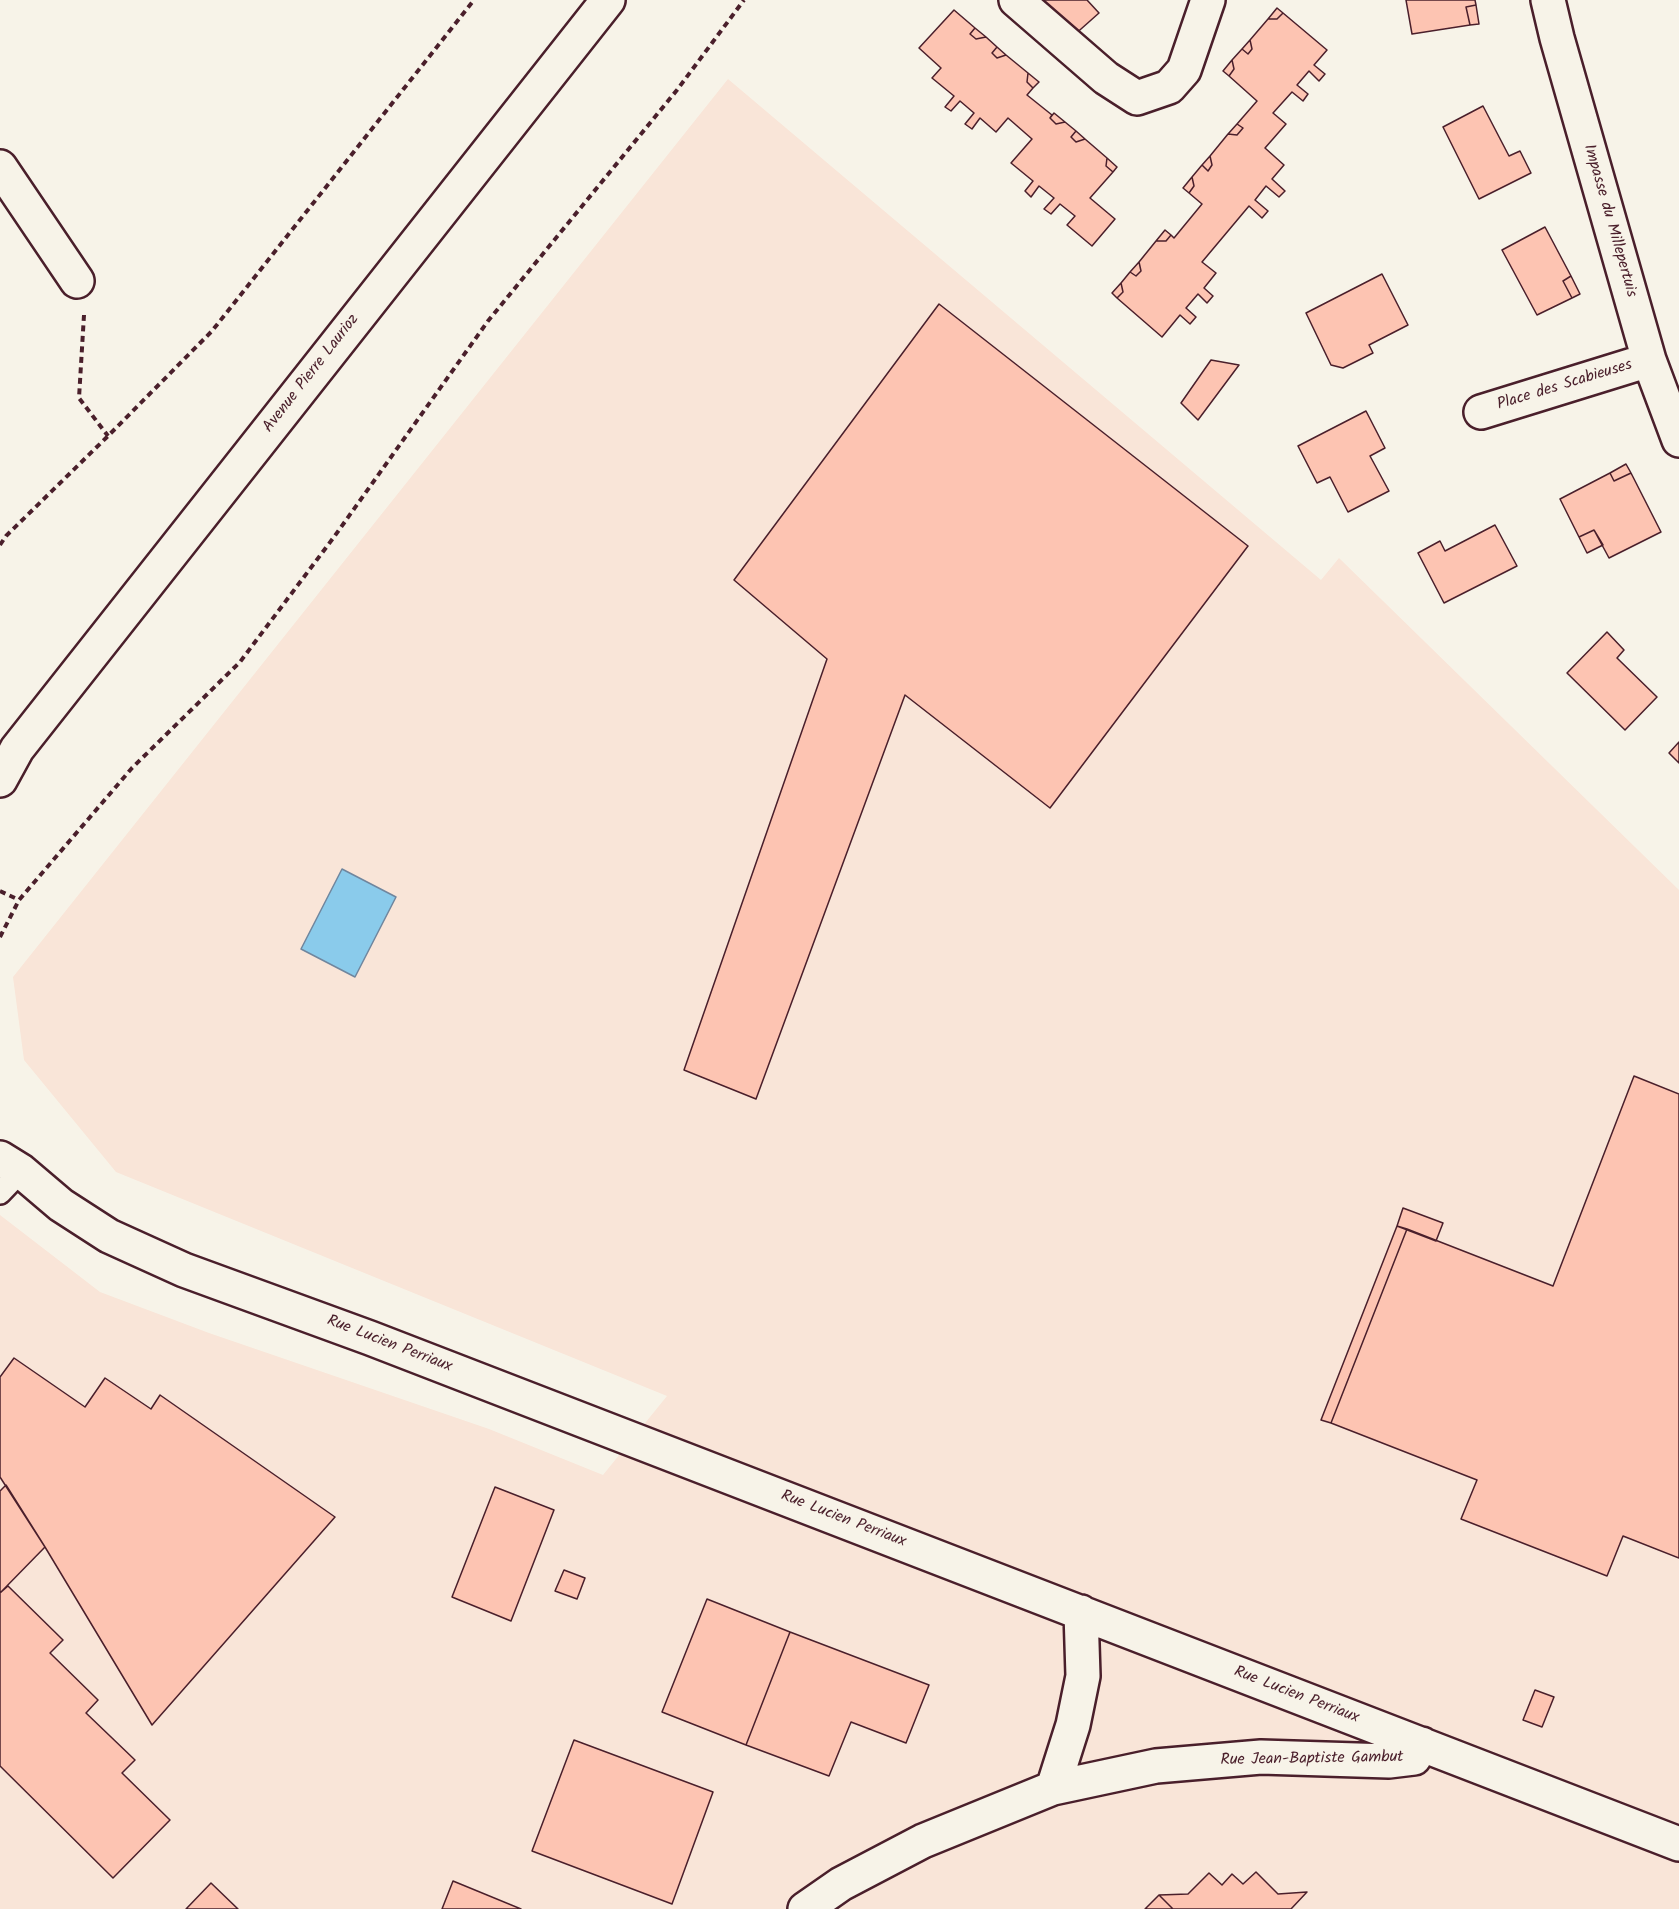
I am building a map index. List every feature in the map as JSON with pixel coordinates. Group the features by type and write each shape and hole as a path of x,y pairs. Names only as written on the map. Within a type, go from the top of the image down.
{"street":[{"name":"Avenue Pierre Laurioz","path":"0,780 8,756 608,0"},
{"path":"1016,0 1106,78 1137,98 1169,87 1184,70 1208,0"},
{"name":"Impasse du Millepertuis","path":"1548,0 1649,360 1679,440"},
{"path":"0,167 77,281"},
{"name":"Place des Scabieuses","path":"1481,412 1649,360"},
{"name":"Rue Lucien Perriaux","path":"0,1136 7,1174 109,1236 184,1270 370,1338 1679,1844"},
{"path":"1053,1788 1073,1725 1083,1676 1081,1612"},
{"name":"Rue Jean-Baptiste Gambut","path":"805,1909 841,1884 923,1840 1053,1788 1156,1766 1261,1757 1397,1760 1414,1758 1422,1744"}],"path":[{"path":"0,545 6,536 212,330 474,0"},
{"path":"0,937 19,900 132,768 240,662 334,537 488,321 677,90 744,0"},
{"path":"77,281 84,316 79,398 108,436"},
{"path":"0,891 19,900"}],"shaded area":[{"path":"728,79 1321,580 1339,558 1679,890 1679,1909 0,1909 0,1215 100,1292 209,1333 489,1429 603,1475 667,1396 116,1172 24,1060 13,977"}],"water":[{"path":"342,869 396,897 355,977 301,949"}],"building":[{"path":"1039,0 1087,0 1099,13 1072,37"},
{"path":"1406,0 1475,0 1476,5 1466,7 1470,25 1412,34"},
{"path":"1476,5 1479,24 1470,25 1466,7"},
{"path":"1277,8 1283,13 1277,19 1268,19"},
{"path":"954,10 975,28 970,34 976,39 986,37 997,47 992,53 997,58 1006,55 1028,73 1027,82 1033,88 1027,95 1052,115 1050,118 1056,124 1065,122 1076,131 1071,137 1076,142 1085,139 1107,158 1106,166 1113,172 1090,198 1115,219 1092,246 1067,225 1075,216 1060,204 1051,214 1044,209 1054,198 1039,186 1031,197 1025,191 1033,181 1011,163 1032,139 1008,118 996,132 980,118 972,129 965,124 974,113 960,101 951,111 945,107 954,96 932,78 941,68 919,48"},
{"path":"1283,13 1327,50 1314,65 1325,74 1319,81 1309,71 1297,85 1308,94 1303,101 1292,92 1273,113 1286,124 1265,148 1284,165 1272,179 1285,191 1279,197 1266,186 1255,200 1268,211 1262,218 1249,206 1202,262 1216,273 1204,288 1213,296 1207,303 1198,294 1186,308 1196,317 1190,324 1180,315 1162,337 1117,298 1123,292 1121,283 1130,272 1136,276 1141,271 1139,262 1156,241 1166,241 1171,235 1174,238 1202,204 1189,193 1194,186 1192,177 1202,165 1208,171 1212,165 1210,156 1228,134 1237,135 1243,128 1237,124 1257,101 1229,76 1234,69 1232,60 1242,49 1248,54 1252,49 1250,40 1268,19 1277,19"},
{"path":"975,28 986,37 976,39 970,34"},
{"path":"1250,40 1252,49 1248,54 1242,49"},
{"path":"997,47 1006,55 997,58 992,53"},
{"path":"1232,60 1234,69 1229,76 1223,71"},
{"path":"1028,73 1039,82 1033,88 1027,82"},
{"path":"1483,106 1509,156 1520,151 1531,173 1479,199 1443,127"},
{"path":"1054,113 1065,122 1056,124 1050,118"},
{"path":"1237,124 1243,128 1237,135 1228,134"},
{"path":"1076,131 1085,139 1076,142 1071,137"},
{"path":"1210,156 1212,165 1208,171 1202,165"},
{"path":"1107,158 1117,167 1113,172 1106,166"},
{"path":"1192,177 1194,186 1189,193 1183,188"},
{"path":"1545,227 1571,276 1563,281 1572,298 1537,315 1502,250"},
{"path":"1165,230 1171,235 1166,241 1156,241"},
{"path":"1139,262 1141,271 1136,276 1130,272"},
{"path":"1382,274 1408,325 1369,345 1373,353 1343,368 1331,365 1306,313"},
{"path":"1571,276 1580,294 1572,298 1563,281"},
{"path":"1121,283 1123,292 1117,298 1112,293"},
{"path":"939,304 1248,546 1050,808 905,695 756,1099 684,1070 827,659 734,580"},
{"path":"1211,360 1239,365 1198,420 1181,403"},
{"path":"1366,411 1385,448 1370,456 1389,491 1348,512 1330,477 1317,483 1298,446"},
{"path":"1626,464 1631,473 1614,481 1610,473"},
{"path":"1610,473 1614,481 1631,473 1661,532 1609,558 1594,530 1579,537 1560,499"},
{"path":"1495,525 1517,566 1444,603 1418,553 1440,541 1445,551"},
{"path":"1594,530 1603,545 1587,553 1579,537"},
{"path":"1607,632 1624,650 1617,658 1657,697 1625,730 1567,673"},
{"path":"1679,742 1679,763 1669,753"},
{"path":"1634,1076 1679,1094 1679,1558 1623,1536 1607,1576 1461,1519 1477,1480 1331,1423 1407,1229 1553,1286"},
{"path":"1403,1208 1443,1223 1436,1241 1397,1226"},
{"path":"1397,1226 1407,1229 1331,1423 1321,1420"},
{"path":"14,1358 85,1407 105,1378 151,1409 160,1395 335,1517 152,1725 0,1477 0,1377"},
{"path":"6,1485 45,1547 0,1593 0,1491"},
{"path":"495,1487 554,1510 511,1621 452,1597"},
{"path":"564,1570 585,1578 577,1599 555,1591"},
{"path":"8,1586 63,1640 50,1653 98,1700 86,1713 135,1760 122,1773 170,1820 113,1878 0,1766 0,1593"},
{"path":"707,1599 790,1632 746,1745 662,1712"},
{"path":"790,1632 929,1685 906,1743 851,1722 829,1776 746,1745"},
{"path":"1535,1690 1554,1697 1542,1727 1523,1720"},
{"path":"574,1740 713,1792 672,1904 532,1851"},
{"path":"1256,1872 1278,1894 1307,1892 1291,1909 1173,1909 1159,1895 1188,1894 1209,1873 1222,1885 1232,1874 1243,1884"},
{"path":"453,1881 521,1909 442,1909"},
{"path":"211,1883 238,1909 186,1909"},
{"path":"1159,1895 1173,1909 1145,1909"}]}
